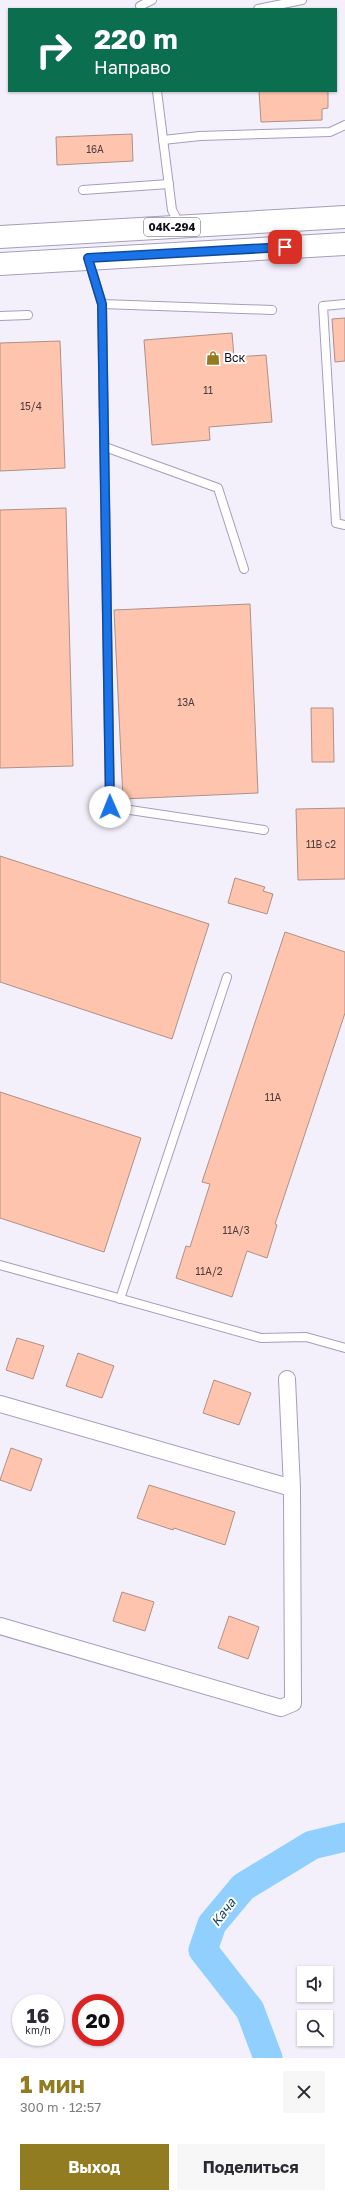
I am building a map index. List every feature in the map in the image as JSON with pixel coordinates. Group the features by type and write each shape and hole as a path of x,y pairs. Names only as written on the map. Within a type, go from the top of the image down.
{"highway":[{"name":"04К-294","path":"0,237 345,217"},
{"name":"04К-294","path":"0,264 345,244"}],"street":[{"path":"0,1626 281,1708 293,1703 292,1488 287,1379"},
{"path":"0,1404 292,1488"}],"lane":[{"path":"140,5 152,0"},
{"path":"263,8 302,0"},
{"path":"157,92 172,210 180,226"},
{"path":"163,140 200,136 330,132 345,125"},
{"path":"83,190 168,184"},
{"path":"88,258 102,304 110,807 264,830"},
{"path":"102,304 272,310"},
{"path":"345,304 323,306 336,524 345,526"},
{"path":"0,316 28,315"},
{"path":"105,447 218,488 244,569"},
{"path":"120,1299 227,977"},
{"path":"0,1265 261,1338 306,1337 345,1348"}],"building":[{"path":"259,92 328,92 328,108 322,109 322,120 261,122"},
{"path":"132,134 133,161 57,165 56,137"},
{"path":"345,318 345,361 335,362 332,319"},
{"path":"232,333 234,357 266,355 272,422 209,427 210,440 152,445 144,340"},
{"path":"60,341 65,468 0,471 0,343"},
{"path":"66,508 73,766 0,768 0,510"},
{"path":"250,604 258,793 123,799 114,610"},
{"path":"311,708 333,708 334,762 312,762"},
{"path":"345,808 345,879 298,880 296,809"},
{"path":"0,856 209,924 172,1039 0,982"},
{"path":"235,878 265,887 263,891 273,894 267,914 228,903"},
{"path":"285,932 345,952 345,1013 275,1224 277,1225 267,1258 247,1251 232,1297 176,1278 186,1246 190,1247 210,1184 202,1182"},
{"path":"0,1092 141,1138 104,1252 0,1218"},
{"path":"17,1338 44,1346 33,1379 6,1370"},
{"path":"78,1353 114,1366 102,1398 66,1386"},
{"path":"214,1380 251,1393 239,1425 203,1413"},
{"path":"11,1448 42,1459 31,1491 0,1480"},
{"path":"149,1485 235,1512 225,1545 174,1528 173,1530 137,1518"},
{"path":"122,1592 154,1602 145,1631 113,1621"},
{"path":"229,1616 259,1627 248,1659 218,1648"}],"waterway":[{"name":"Кача","path":"268,2058 250,2010 203,1950 212,1924 243,1887 312,1845 345,1837"}],"place":[{"name":"Вск","path":"213,358"}],"route":[{"path":"110,807 102,304 88,258 285,247"}]}
